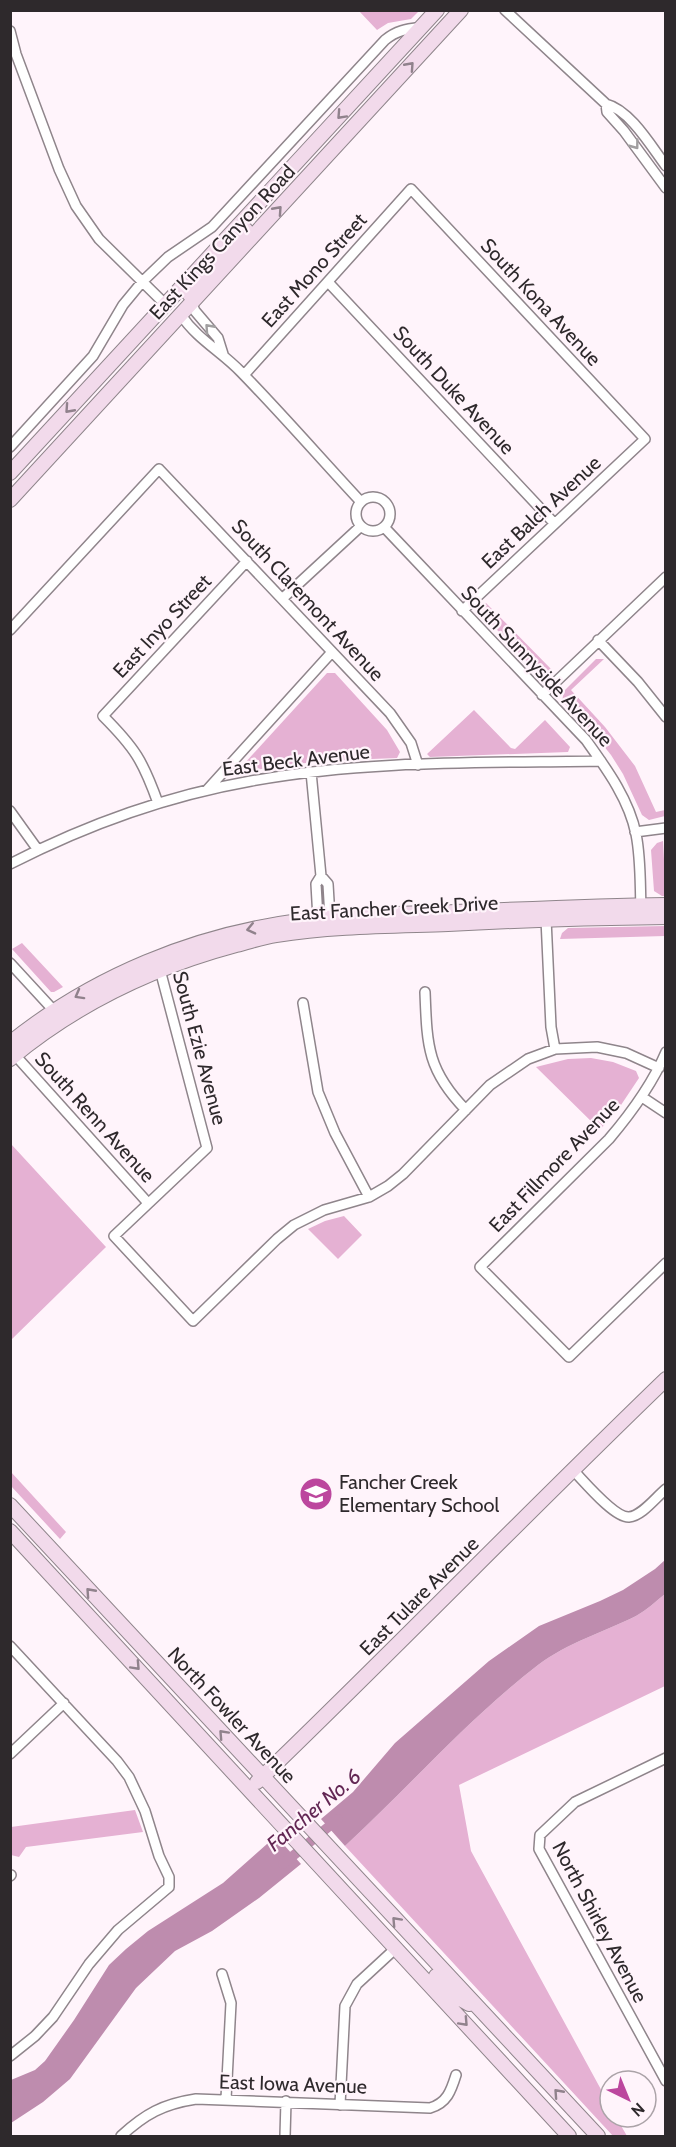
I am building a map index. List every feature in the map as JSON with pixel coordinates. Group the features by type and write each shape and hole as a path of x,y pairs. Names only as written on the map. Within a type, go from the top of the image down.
{"main road":[{"name":"East Kings Canyon Road","path":"10,473 437,10"},
{"name":"East Kings Canyon Road","path":"10,500 461,10"},
{"path":"181,315 181,307 187,296 255,221 267,195"},
{"path":"76,429 87,404 164,320 167,310 165,304"},
{"name":"East Fancher Creek Drive","path":"159,964 273,936 326,929 546,919 642,911 666,905"},
{"name":"East Fancher Creek Drive","path":"12,1052 58,1015 111,993 159,964 224,935 264,926 324,919 642,911 666,917"},
{"name":"East Tulare Avenue","path":"250,1789 429,1615 470,1570 572,1469 666,1379"},
{"name":"North Fowler Avenue","path":"10,1505 598,2136"},
{"name":"North Fowler Avenue","path":"10,1531 569,2136"},
{"path":"396,1948 404,1946 411,1948 453,1995 484,2013"}],"street":[{"path":"505,10 606,104 616,106 666,166"},
{"name":"East Kings Canyon Road","path":"10,447 93,356 123,304 142,282 168,257 212,227 385,40 394,32 422,27"},
{"path":"10,31 20,64 67,188 99,239 165,304"},
{"path":"606,104 607,112 666,188"},
{"name":"East Mono Street","path":"244,375 411,189"},
{"name":"South Kona Avenue","path":"411,189 645,439"},
{"name":"South Duke Avenue","path":"328,282 554,523"},
{"path":"192,304 195,311 218,338 223,354"},
{"path":"181,315 209,346 223,354 244,375 361,502"},
{"name":"East Balch Avenue","path":"462,611 645,439"},
{"name":"South Claremont Avenue","path":"10,630 159,469 283,598 403,729 411,743 418,765"},
{"path":"373,497 384,501 389,510 389,516 384,527 368,531 361,526 356,518 356,512 361,502 373,497"},
{"path":"283,598 361,526"},
{"name":"South Sunnyside Avenue","path":"384,527 586,740 601,761 615,783 635,832 640,861 642,911"},
{"name":"East Inyo Street","path":"158,803 139,756 128,741 103,716 247,561"},
{"path":"542,695 666,577"},
{"path":"598,640 638,682 666,717"},
{"path":"207,790 332,652"},
{"name":"East Beck Avenue","path":"10,864 77,832 158,803 251,781 311,772 418,765 601,761"},
{"path":"311,772 321,876 328,884 324,919"},
{"path":"10,812 38,850"},
{"path":"635,832 666,828"},
{"path":"546,919 551,1027 555,1049"},
{"name":"South Ezie Avenue","path":"148,1203 207,1148 159,964"},
{"path":"12,967 58,1015"},
{"path":"425,992 429,1050 434,1066 451,1095 466,1110"},
{"path":"303,1003 318,1092 335,1133 369,1197"},
{"path":"148,1203 114,1236 193,1321 294,1225 324,1210 369,1197 388,1186 403,1174 490,1085 528,1059 555,1049 578,1047 613,1049 659,1068"},
{"name":"South Renn Avenue","path":"12,1052 148,1203"},
{"name":"East Fillmore Avenue","path":"666,1052 642,1097 609,1139 480,1268 569,1357 666,1263"},
{"path":"642,1097 666,1113"},
{"path":"572,1469 616,1514 628,1517 639,1513 666,1489"},
{"path":"10,1646 117,1761 129,1777 145,1811 159,1856 169,1877 169,1887 118,1930 89,1964 53,2017 35,2036 10,2056"},
{"path":"10,1754 64,1703"},
{"name":"North Shirley Avenue","path":"666,1758 575,1802 540,1835 538,1842 539,1849 666,2081"},
{"path":"340,2105 345,2006 357,1984 396,1948"},
{"path":"222,1974 231,2003 226,2099"},
{"path":"657,2065 666,2056"},
{"name":"East Iowa Avenue","path":"121,2136 151,2113 177,2102 196,2099 430,2108 439,2105 447,2098 456,2075"},
{"path":"285,2136 286,2101"}],"shaded area":[{"path":"359,11 419,11 411,19 388,23 377,30"},
{"path":"486,603 551,669 548,672 537,672 481,613 481,607"},
{"path":"596,659 604,659 571,690 605,727 635,766 656,812 665,810 665,816 649,820 642,815 623,774 611,755 562,701 564,691"},
{"path":"327,673 335,673 387,730 400,752 397,758 321,761 246,771 243,765"},
{"path":"474,710 511,748 515,749 545,720 570,747 568,752 430,757 427,754"},
{"path":"663,841 666,896 654,891 651,850 657,843"},
{"path":"665,926 665,936 560,939 562,933 568,928"},
{"path":"22,943 63,987 51,992 12,949"},
{"path":"591,1058 613,1062 636,1071 639,1078 619,1108 600,1130 536,1067 568,1059"},
{"path":"11,1144 106,1247 11,1340"},
{"path":"344,1216 362,1235 338,1259 308,1229"},
{"path":"11,1472 66,1532 60,1539 11,1486"},
{"path":"665,1560 665,1594 636,1616 573,1644 538,1665 463,1730 345,1846 321,1819 353,1792 395,1743 489,1661 539,1626 623,1590"},
{"path":"665,1594 665,1686 459,1785 471,1851 598,2084 598,2120 345,1846 463,1730 538,1665 573,1644 636,1616"},
{"path":"135,1810 143,1832 26,1847 19,1857 11,1855 11,1827"},
{"path":"276,1836 301,1864 259,1898 212,1931 175,1951 136,1988 70,2079 43,2102 11,2123 11,2080 35,2070 45,2061 109,1965 148,1931 223,1883"},
{"path":"607,2129 623,2129 627,2136 613,2136"}],"waterway":[{"name":"Fancher No. 6","path":"283,1864 338,1819"}],"place":[{"name":"Fancher Creek Elementary School","path":"316,1494"}]}
